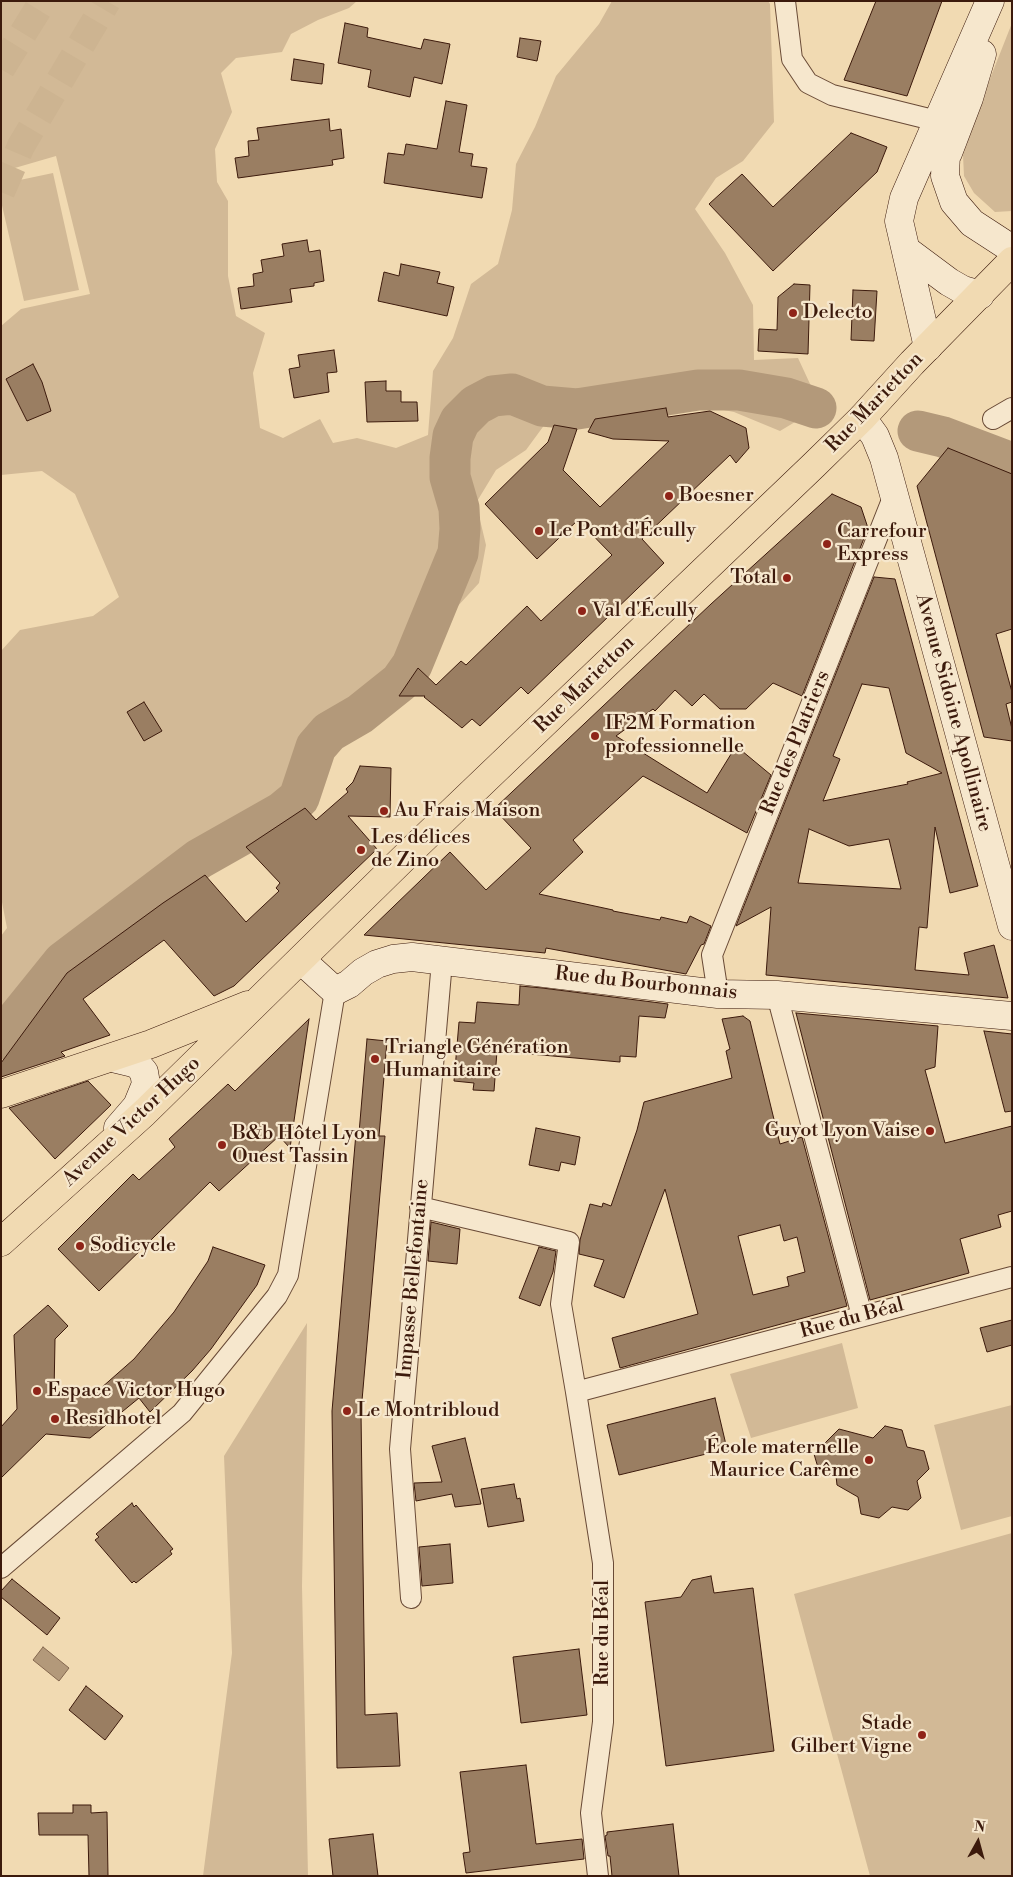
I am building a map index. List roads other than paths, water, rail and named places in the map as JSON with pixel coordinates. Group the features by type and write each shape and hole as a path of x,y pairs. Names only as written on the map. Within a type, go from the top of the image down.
{"main road":[{"path":"928,348 899,221 904,198 990,1"},
{"path":"947,154 969,98 996,1"},
{"path":"937,121 944,124 947,130 947,154 944,176 954,202 972,223 1012,249"},
{"path":"906,250 949,282 963,290 980,295"},
{"name":"Rue Marietton","path":"260,1000 415,847 862,418 1012,261"},
{"name":"Avenue Sidoine Apollinaire","path":"862,418 875,436 894,495 1012,926"},
{"name":"Rue du Bourbonnais","path":"335,991 349,984 363,972 377,964 393,959 412,957 718,994 776,995 1012,1016"},
{"path":"301,960 335,991"},
{"path":"1,1094 151,1044 260,1000"},
{"name":"Avenue Victor Hugo","path":"1,1242 144,1113 260,1000"},
{"path":"85,1167 137,1106 146,1084 144,1072 137,1064 112,1058"}],"street":[{"path":"785,1 792,59 808,83 832,95 937,121"},
{"path":"993,419 1012,408"},
{"name":"Rue des Platriers","path":"718,994 712,956 894,495"},
{"name":"Impasse Bellefontaine","path":"412,1598 400,1449 442,961"},
{"path":"1,1568 182,1412 277,1296 288,1275 335,991"},
{"path":"776,995 862,1316"},
{"name":"Rue du Béal","path":"420,1207 569,1242 561,1304 603,1563 603,1722 591,1813 598,1876"},
{"name":"Rue du Béal","path":"576,1392 1012,1277"}],"waterway":[{"path":"1,1039 63,962 199,859 282,812 299,798 316,747 329,732 360,714 400,682 412,665 458,553 459,508 450,477 450,458 453,436 460,421 476,405 493,396 512,394 542,406 577,409 698,390 739,390 786,398 816,408"},
{"path":"918,431 943,437 1012,463"}],"tunnel":[{"path":"1,69 43,1"},
{"path":"1,192 21,146 107,1"}],"place":[{"name":"Delecto","path":"793,313"},
{"name":"Boesner","path":"669,496"},
{"name":"Le Pont d'Écully","path":"539,531"},
{"name":"Carrefour Express","path":"827,544"},
{"name":"Total","path":"787,578"},
{"name":"Val d'Écully","path":"582,611"},
{"name":"IF2M Formation professionnelle","path":"595,736"},
{"name":"Au Frais Maison","path":"384,811"},
{"name":"Les délices de Zino","path":"361,850"},
{"name":"Triangle Génération Humanitaire","path":"375,1059"},
{"name":"Guyot Lyon Vaise","path":"930,1131"},
{"name":"B&b Hôtel Lyon Ouest Tassin","path":"222,1145"},
{"name":"Sodicycle","path":"80,1246"},
{"name":"Espace Victor Hugo","path":"37,1391"},
{"name":"Le Montribloud","path":"347,1411"},
{"name":"Residhotel","path":"55,1419"},
{"name":"École maternelle Maurice Carême","path":"869,1460"},
{"name":"Stade Gilbert Vigne","path":"922,1735"}]}
